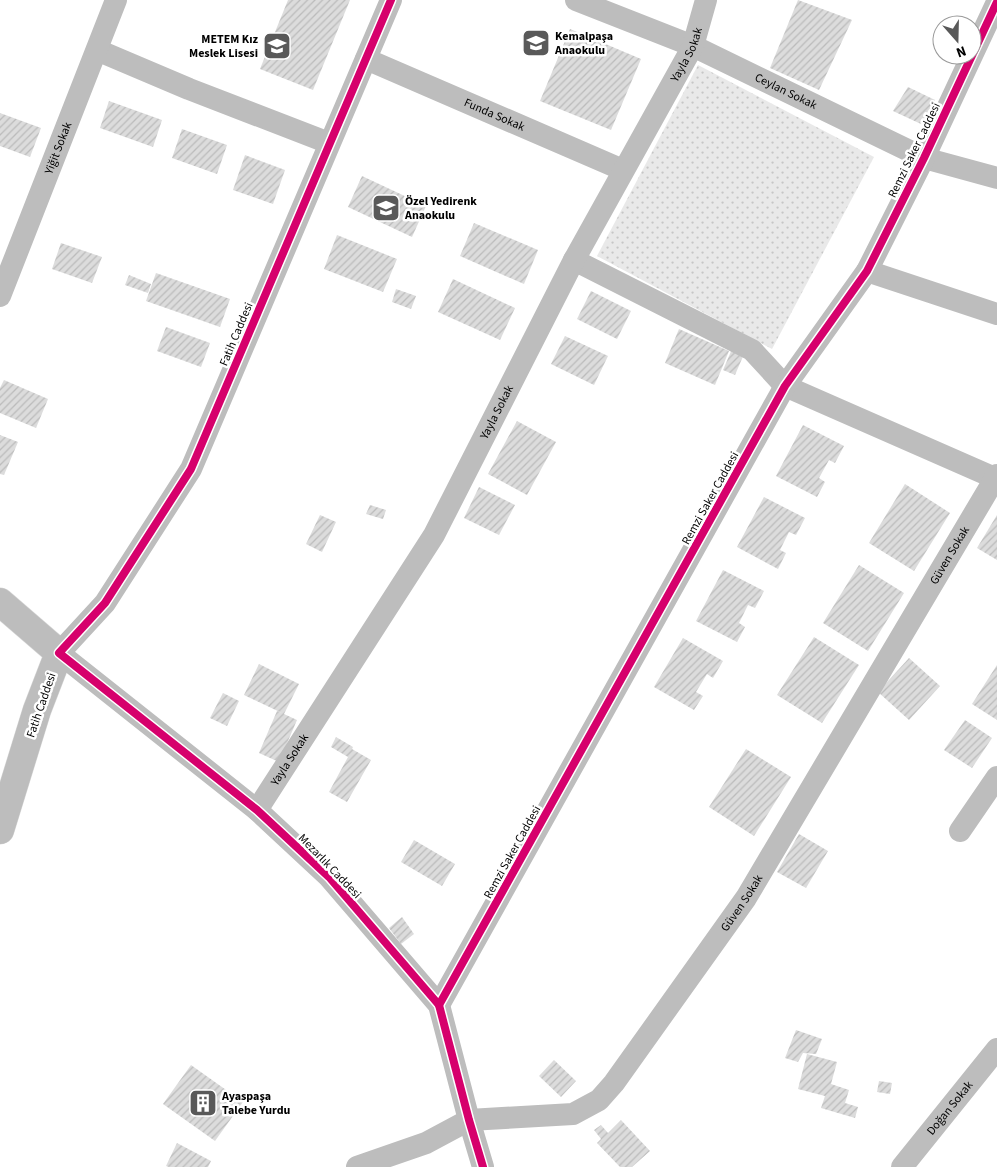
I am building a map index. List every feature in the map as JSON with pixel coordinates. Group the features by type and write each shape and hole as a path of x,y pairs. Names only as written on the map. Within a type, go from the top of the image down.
{"main road":[{"name":"Mezarlık Caddesi","path":"0,602 59,653"},
{"name":"Fatih Caddesi","path":"0,830 37,710 59,653"}],"street":[{"name":"Yiğit Sokak","path":"0,296 116,0"},
{"name":"Fatih Caddesi","path":"59,653 105,603 191,469 391,0"},
{"name":"Ceylan Sokak","path":"576,0 693,46 924,158 997,178"},
{"name":"Yayla Sokak","path":"257,810 434,535 574,260 693,46 706,0"},
{"name":"Remzi Saker Caddesi","path":"439,1005 785,386 867,271 924,158 997,2"},
{"path":"97,50 189,89 329,144"},
{"name":"Funda Sokak","path":"366,60 623,170"},
{"path":"574,260 752,350 785,386 996,477"},
{"path":"867,271 997,314"},
{"name":"Güven Sokak","path":"358,1167 426,1143 469,1120 573,1114 599,1100 614,1083 746,898 996,477"},
{"name":"Mezarlık Caddesi","path":"59,653 257,810 329,877 439,1005 483,1167"},
{"path":"960,831 997,777"},
{"name":"Doğan Sokak","path":"902,1167 997,1049"}],"shaded area":[{"path":"698,65 874,157 772,349 597,256"}],"building":[{"path":"288,0 350,0 313,90 260,69"},
{"path":"798,0 852,20 819,90 770,68"},
{"path":"570,29 641,59 611,130 540,101"},
{"path":"908,87 935,100 921,124 893,111"},
{"path":"109,101 162,120 153,147 100,128"},
{"path":"0,113 41,128 30,157 0,146"},
{"path":"182,129 227,145 217,174 172,158"},
{"path":"245,155 285,170 273,204 233,190"},
{"name":"Özel Yedirenk Anaokulu","path":"362,176 426,206 412,237 348,207"},
{"path":"474,223 538,250 524,284 460,256"},
{"path":"337,235 397,259 383,292 324,269"},
{"path":"61,243 102,257 92,283 52,269"},
{"path":"156,273 230,299 220,327 146,301"},
{"path":"129,275 151,284 148,293 125,285"},
{"path":"453,279 515,308 500,340 438,312"},
{"path":"396,289 416,296 411,309 392,302"},
{"path":"591,291 631,311 617,339 577,319"},
{"path":"166,327 210,343 201,367 157,351"},
{"path":"679,329 729,351 715,385 665,363"},
{"path":"565,336 608,356 594,385 551,364"},
{"path":"735,342 747,347 735,375 723,370"},
{"path":"4,380 48,399 36,428 0,413 0,388"},
{"path":"517,421 556,442 527,495 488,474"},
{"path":"803,425 844,446 835,463 829,460 819,478 825,482 817,497 776,476"},
{"path":"0,435 18,442 4,475 0,474"},
{"path":"905,484 950,513 914,571 869,543"},
{"path":"479,487 515,505 499,535 464,518"},
{"path":"764,497 805,518 796,535 789,532 780,550 786,553 778,569 737,547"},
{"path":"370,505 386,510 383,519 366,514"},
{"path":"320,515 336,522 322,552 306,544"},
{"path":"997,515 997,560 977,548"},
{"path":"859,565 904,593 868,651 823,623"},
{"path":"723,570 764,591 755,608 748,605 739,623 745,627 737,642 696,621"},
{"path":"814,637 859,665 822,723 777,695"},
{"path":"683,638 723,661 713,678 707,674 696,692 703,696 694,710 654,687"},
{"path":"909,658 940,686 909,720 878,692"},
{"path":"259,664 299,684 284,714 297,720 279,762 259,753 277,711 282,713 244,695"},
{"path":"997,665 997,720 972,704"},
{"path":"223,693 239,701 227,726 210,718"},
{"path":"965,720 992,738 972,768 944,750"},
{"path":"336,737 371,760 347,802 329,792 348,757 331,747"},
{"path":"746,749 791,777 754,836 709,807"},
{"path":"799,834 828,851 806,888 777,872"},
{"path":"414,840 455,864 442,886 401,862"},
{"path":"402,917 414,934 401,944 389,928"},
{"path":"796,1030 822,1039 816,1054 803,1053 798,1062 785,1058"},
{"path":"807,1054 837,1062 831,1084 849,1090 845,1103 858,1107 855,1118 821,1108 825,1096 798,1089"},
{"path":"554,1060 576,1081 561,1097 539,1076"},
{"name":"Ayaspaşa Talebe Yurdu","path":"191,1065 243,1102 215,1141 163,1104"},
{"path":"879,1081 892,1083 890,1094 877,1092"},
{"path":"621,1120 650,1151 632,1167 620,1167 597,1143 601,1139 594,1130 601,1125 608,1133"},
{"path":"177,1143 211,1161 208,1167 166,1166"}],"cycle path":[{"path":"391,0 191,469 105,603 59,653 257,810 329,877 439,1005 483,1167"},
{"path":"439,1005 785,386 867,271 924,158 997,2"}],"place":[{"name":"Kemalpaşa Anaokulu","path":"536,43"},
{"name":"METEM Kız Meslek Lisesi","path":"277,46"},
{"name":"Özel Yedirenk Anaokulu","path":"386,208"},
{"name":"Ayaspaşa Talebe Yurdu","path":"203,1103"}]}
